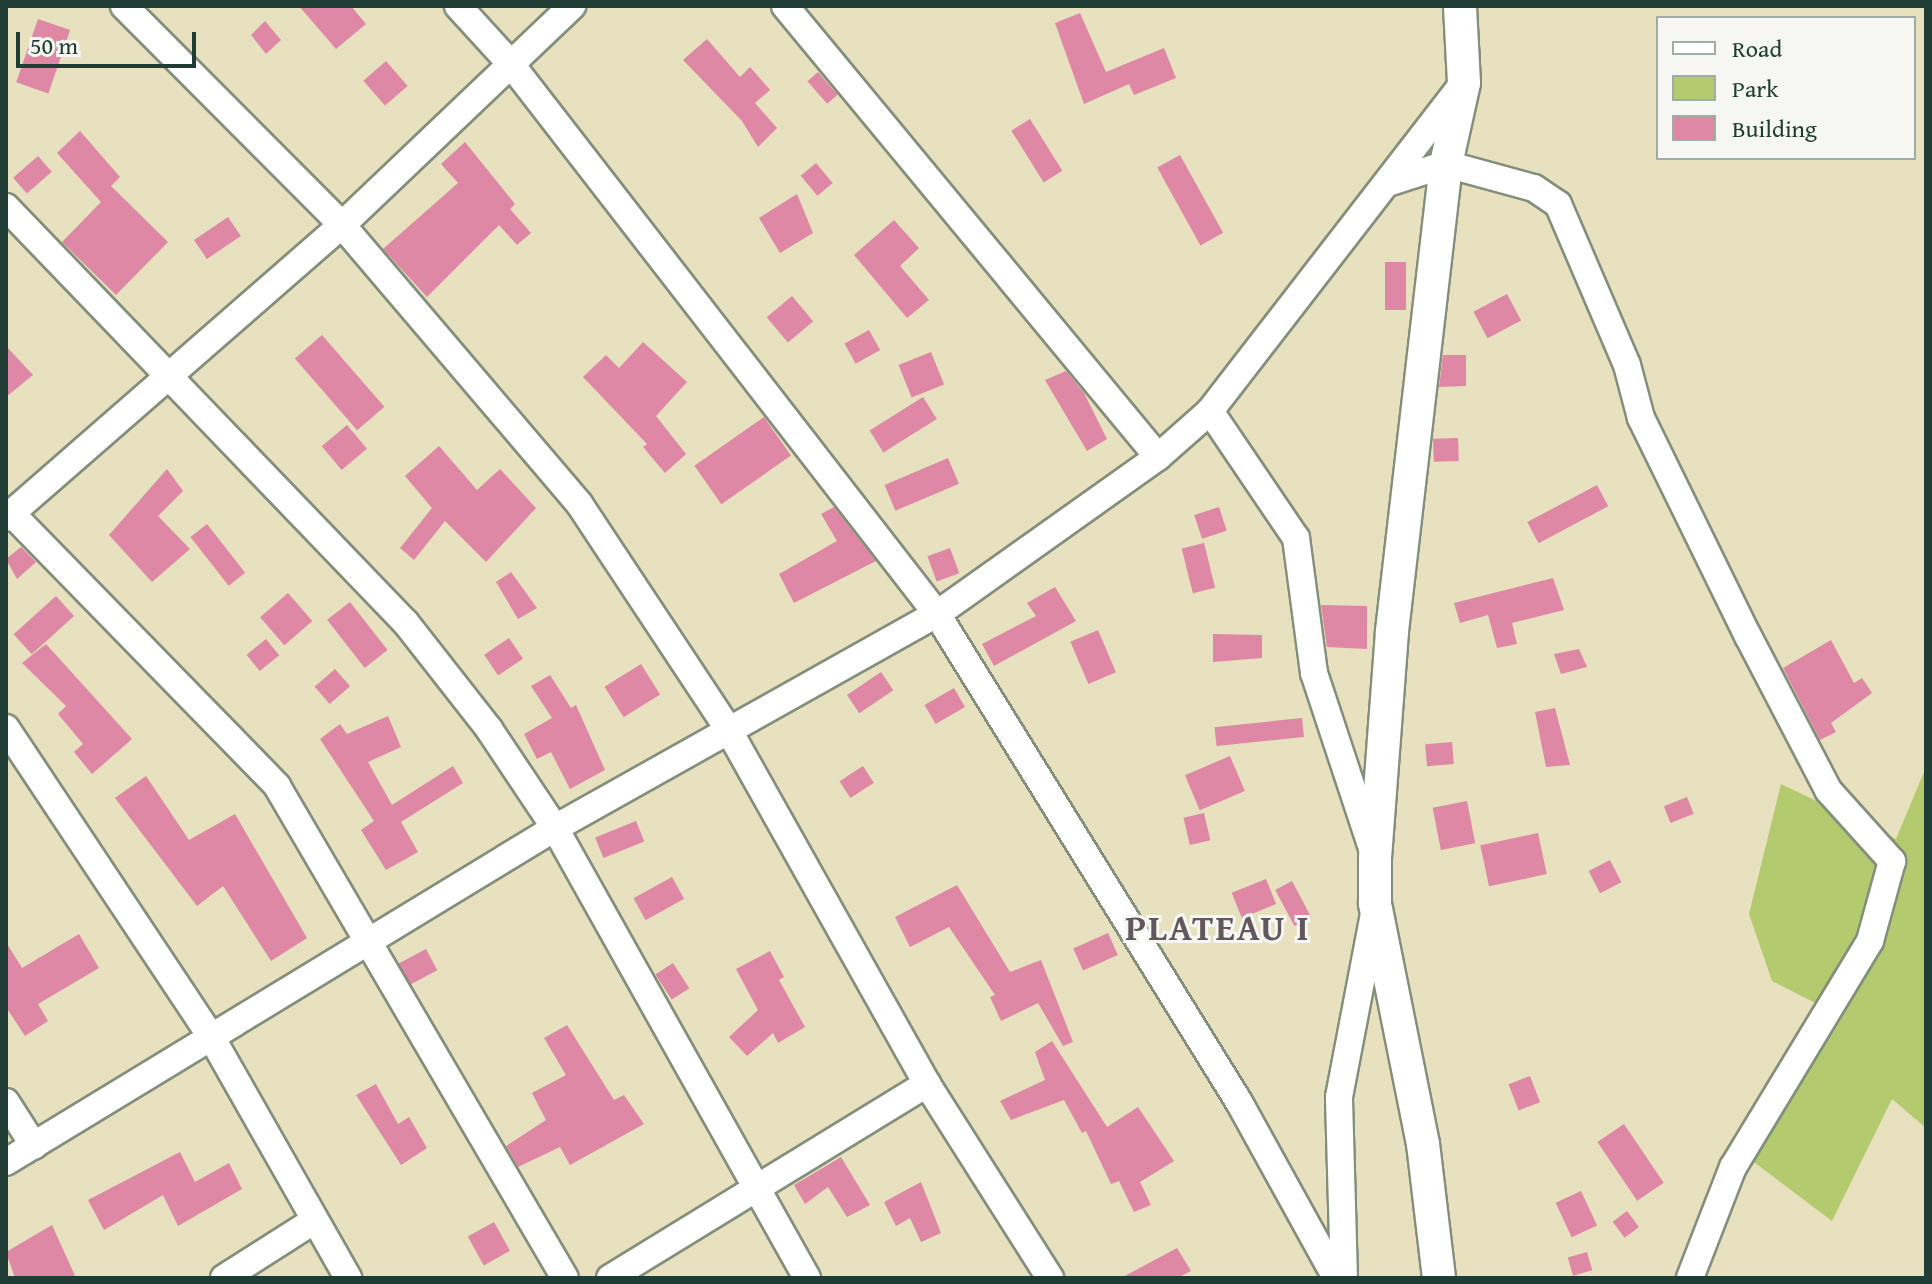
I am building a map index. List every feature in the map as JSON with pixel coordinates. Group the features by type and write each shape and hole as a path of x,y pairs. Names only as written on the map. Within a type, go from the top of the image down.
{"street":[{"path":"124,6 342,225 580,505 728,729 927,1084 1050,1278"},
{"path":"458,6 510,63 937,614 1239,1102 1336,1278"},
{"path":"565,1278 277,786 9,516 165,376 342,225 572,6"},
{"path":"785,6 1158,457"},
{"path":"1344,1278 1339,1097 1375,903 1375,858 1392,631 1446,164 1464,83 1460,6"},
{"path":"6,1162 213,1040 555,828 937,614 1158,457 1210,411 1464,83"},
{"path":"1388,183 1446,164 1534,188 1558,204 1627,365 1641,418 1748,636 1828,790 1892,861 1870,941 1733,1167 1690,1278"},
{"path":"6,207 165,376 406,623 489,729 555,828 807,1278"},
{"path":"1210,411 1296,538 1314,673 1375,858"},
{"path":"6,728 213,1040 312,1222 348,1278"},
{"path":"1375,903 1423,1144 1439,1278"},
{"path":"610,1278 756,1185 927,1084"},
{"path":"6,1102 34,1146"},
{"path":"224,1278 312,1222"}],"green space":[{"path":"1926,767 1926,1128 1892,1099 1832,1221 1738,1150 1829,1010 1772,981 1749,914 1781,784 1896,839"}],"building":[{"path":"299,6 351,6 366,24 336,49"},
{"path":"1080,13 1106,72 1164,48 1176,78 1134,95 1129,84 1084,104 1055,23"},
{"path":"38,19 70,30 48,93 16,82"},
{"path":"265,21 281,40 266,54 251,35"},
{"path":"707,39 740,77 750,67 770,90 755,103 777,128 758,147 742,121 683,60"},
{"path":"386,61 408,86 385,106 363,81"},
{"path":"818,72 838,95 827,104 807,81"},
{"path":"1030,119 1062,171 1044,182 1011,131"},
{"path":"80,131 120,177 111,186 168,242 116,295 62,242 101,202 57,153"},
{"path":"465,142 515,204 510,209 531,233 517,245 499,225 427,297 383,249 458,183 441,164"},
{"path":"1180,155 1223,233 1200,245 1157,168"},
{"path":"38,156 52,172 27,193 13,178"},
{"path":"816,163 833,183 817,196 801,176"},
{"path":"797,194 813,233 780,253 759,218"},
{"path":"228,217 241,236 207,259 194,240"},
{"path":"894,220 919,248 900,266 929,300 907,318 854,255"},
{"path":"1385,262 1406,262 1406,310 1385,310"},
{"path":"1507,294 1521,320 1488,338 1473,312"},
{"path":"792,296 813,321 788,342 767,317"},
{"path":"869,330 880,350 856,364 845,344"},
{"path":"322,335 384,407 357,430 295,359"},
{"path":"643,342 687,382 656,416 686,454 665,473 643,447 647,444 583,377 606,355 619,368"},
{"path":"6,346 33,375 6,397"},
{"path":"931,352 944,384 912,398 899,365"},
{"path":"1443,355 1466,355 1466,386 1439,387"},
{"path":"1066,371 1084,393 1107,439 1087,451 1045,380"},
{"path":"923,397 937,419 883,452 870,430"},
{"path":"764,417 791,456 721,504 694,466"},
{"path":"347,425 367,449 342,470 322,446"},
{"path":"1458,438 1459,461 1434,462 1433,439"},
{"path":"439,446 477,490 500,469 536,508 486,562 445,521 414,560 400,548 432,508 405,476"},
{"path":"948,458 959,484 895,511 884,485"},
{"path":"167,469 183,491 158,516 190,549 152,582 109,535"},
{"path":"1597,485 1608,506 1539,543 1527,522"},
{"path":"834,507 876,561 794,603 779,574 837,541 821,514"},
{"path":"1219,507 1227,531 1202,539 1194,515"},
{"path":"207,524 245,573 229,586 190,537"},
{"path":"1204,543 1215,588 1193,593 1182,549"},
{"path":"21,547 36,562 17,579 6,559"},
{"path":"950,548 959,573 937,582 927,556"},
{"path":"511,572 537,608 518,619 496,582"},
{"path":"1553,578 1564,610 1512,623 1517,644 1497,648 1488,615 1460,623 1454,603"},
{"path":"1055,587 1076,621 994,666 982,644 1036,616 1027,603"},
{"path":"288,593 312,621 284,645 260,617"},
{"path":"56,596 74,616 32,654 14,634"},
{"path":"350,602 388,650 365,668 327,620"},
{"path":"1321,605 1367,606 1367,649 1327,647"},
{"path":"1098,630 1116,672 1088,684 1070,642"},
{"path":"1213,634 1262,635 1262,658 1213,662"},
{"path":"509,638 523,659 498,676 484,655"},
{"path":"266,639 279,655 260,671 247,655"},
{"path":"1831,640 1854,683 1862,678 1872,693 1831,723 1836,732 1820,740 1783,668"},
{"path":"46,644 132,739 92,774 74,752 83,744 58,714 66,706 22,663"},
{"path":"1579,649 1587,667 1561,674 1554,654"},
{"path":"641,664 660,695 624,717 605,687"},
{"path":"335,669 350,686 330,704 315,687"},
{"path":"881,672 893,690 859,713 847,695"},
{"path":"550,675 571,708 576,705 605,770 570,789 551,752 537,759 524,734 552,718 531,686"},
{"path":"954,688 965,707 936,724 925,705"},
{"path":"1555,708 1570,765 1546,767 1535,712"},
{"path":"388,716 401,747 368,762 392,805 453,766 463,783 401,822 418,852 386,870 361,830 374,821 320,739 340,724 347,734"},
{"path":"1302,718 1304,737 1216,746 1214,727"},
{"path":"1452,742 1454,764 1427,766 1425,744"},
{"path":"1230,756 1245,791 1200,810 1185,775"},
{"path":"863,766 874,783 850,798 840,781"},
{"path":"146,776 189,840 235,814 307,938 271,961 223,886 197,906 115,798"},
{"path":"1687,797 1694,814 1671,823 1664,806"},
{"path":"1467,801 1475,843 1441,850 1433,808"},
{"path":"1204,813 1210,840 1190,845 1184,818"},
{"path":"636,821 644,841 603,858 595,837"},
{"path":"1538,833 1547,874 1489,886 1480,845"},
{"path":"1610,860 1621,882 1600,893 1589,871"},
{"path":"672,877 684,899 646,920 634,898"},
{"path":"1266,879 1276,904 1242,918 1232,893"},
{"path":"1292,881 1311,917 1294,926 1275,890"},
{"path":"957,885 1010,972 1041,960 1073,1042 1063,1046 1038,1003 1001,1021 990,997 995,995 949,927 910,947 895,917"},
{"path":"1108,933 1118,955 1083,970 1073,948"},
{"path":"79,934 99,968 38,1004 48,1021 25,1036 6,1007 6,942 22,968"},
{"path":"426,949 437,970 410,985 399,964"},
{"path":"770,951 784,977 779,980 805,1027 778,1043 773,1033 747,1056 729,1037 758,1010 736,969"},
{"path":"673,963 689,988 672,1000 655,974"},
{"path":"567,1025 614,1100 624,1095 644,1124 570,1165 560,1147 518,1167 506,1146 546,1120 532,1093 566,1075 544,1038"},
{"path":"1052,1041 1107,1127 1138,1107 1174,1161 1140,1182 1151,1205 1134,1212 1119,1181 1111,1184 1086,1131 1082,1133 1064,1100 1011,1120 1000,1101 1045,1080 1035,1052"},
{"path":"1530,1076 1540,1102 1519,1110 1509,1084"},
{"path":"376,1084 398,1124 409,1117 427,1148 401,1165 356,1095"},
{"path":"1624,1124 1664,1183 1637,1201 1597,1142"},
{"path":"180,1152 195,1182 229,1163 242,1189 178,1226 163,1195 104,1230 88,1200"},
{"path":"841,1157 870,1205 847,1217 828,1187 805,1204 794,1185"},
{"path":"921,1182 941,1233 921,1242 910,1218 896,1226 884,1202"},
{"path":"1581,1191 1597,1225 1572,1237 1556,1203"},
{"path":"1627,1211 1639,1227 1625,1238 1613,1222"},
{"path":"494,1222 510,1251 484,1265 468,1237"},
{"path":"52,1225 76,1278 15,1278 6,1252"},
{"path":"1177,1248 1191,1271 1177,1278 1121,1278"},
{"path":"1587,1252 1592,1270 1573,1276 1568,1258"}],"district":[{"name":"PLATEAU I","path":"1218,927"}]}
